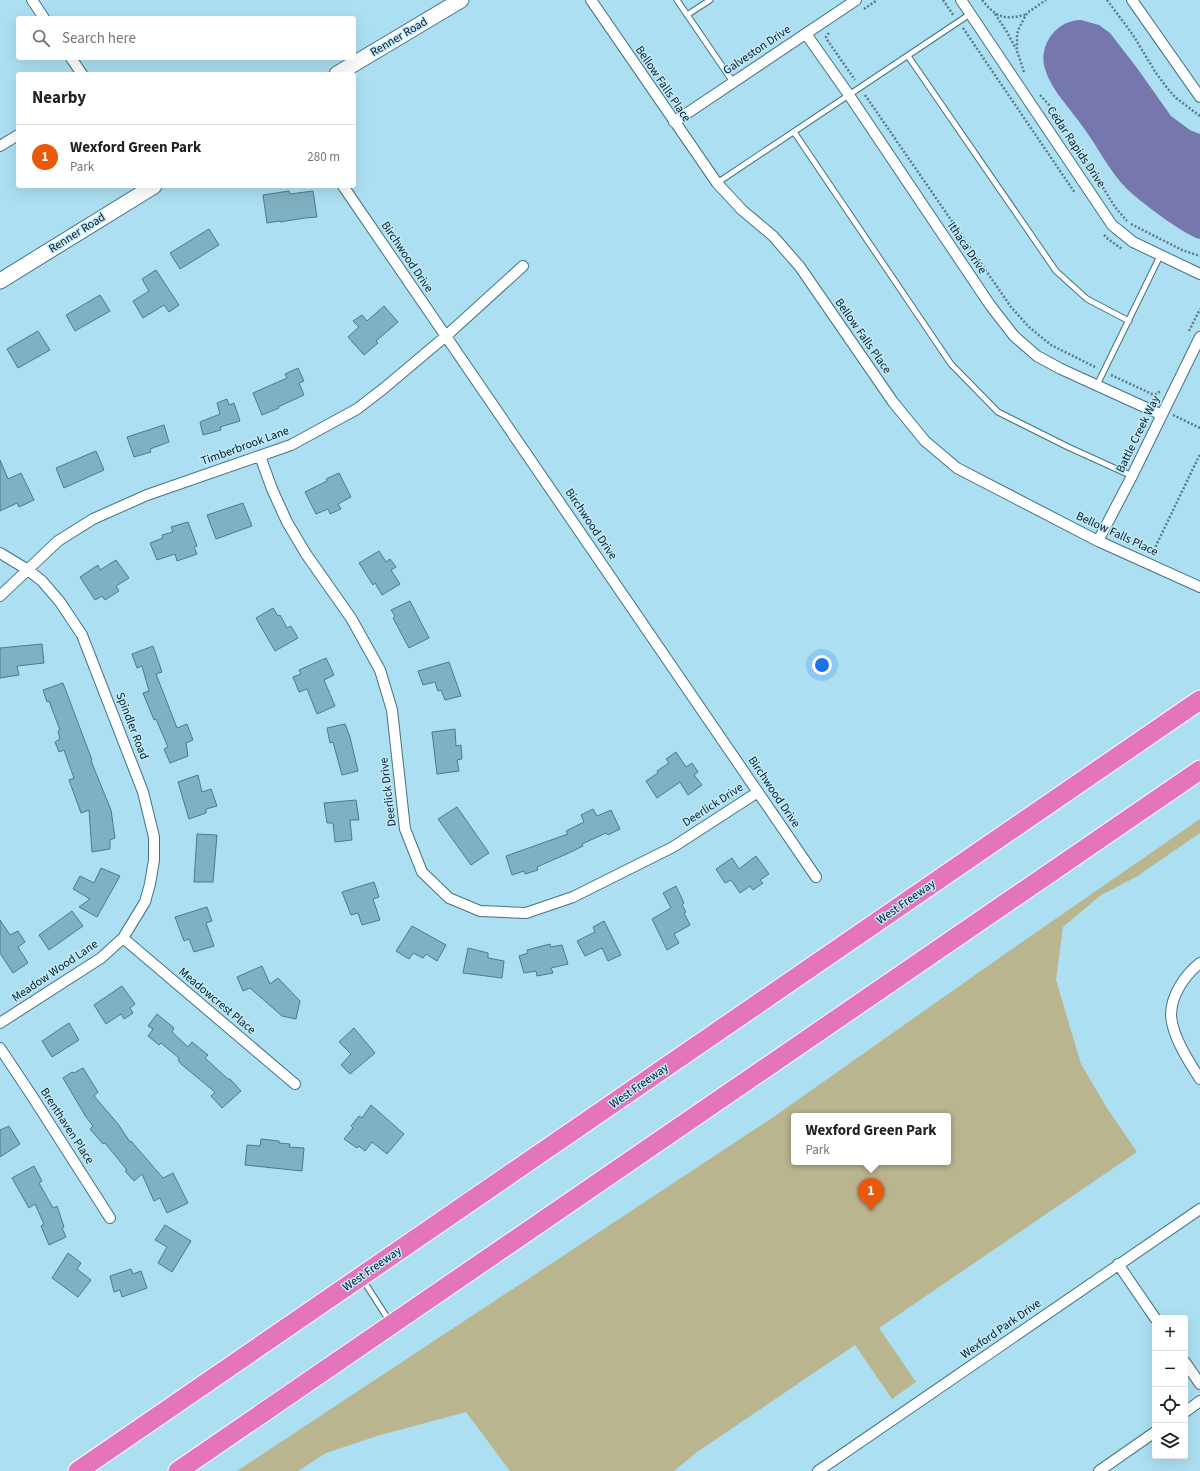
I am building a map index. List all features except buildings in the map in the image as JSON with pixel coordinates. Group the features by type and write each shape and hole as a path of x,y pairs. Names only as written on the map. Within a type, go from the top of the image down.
{"highway":[{"name":"West Freeway","path":"78,1471 1200,700"},
{"path":"178,1471 1200,770"}],"main road":[{"name":"Renner Road","path":"340,72 461,0"},
{"name":"Renner Road","path":"0,281 151,188"}],"street":[{"path":"32,0 43,16"},
{"name":"Bellow Falls Place","path":"591,0 717,183 742,210 773,236 800,267 893,402 924,441 957,468 1098,541 1200,587"},
{"name":"Galveston Drive","path":"674,122 856,0"},
{"name":"Cedar Rapids Drive","path":"961,0 1112,225 1133,242 1200,274"},
{"path":"1132,0 1200,97"},
{"name":"Ithaca Drive","path":"806,34 849,95 990,305 1014,336 1037,356 1061,369 1166,414"},
{"path":"72,60 81,72"},
{"path":"0,146 16,136"},
{"name":"Birchwood Drive","path":"344,188 816,877"},
{"name":"Timberbrook Lane","path":"0,596 58,541 93,519 147,495 291,445 357,409 446,336 523,266"},
{"name":"Battle Creek Way","path":"1098,541 1166,414 1200,337"},
{"name":"Deerlick Drive","path":"260,456 272,489 287,522 306,554 351,618 380,670 392,710 405,829 422,872 449,898 480,911 526,913 573,897 673,846 758,792"},
{"name":"Spindler Road","path":"0,553 28,570 42,582 60,602 82,635 143,792 154,837 154,860 150,884 144,902 123,938"},
{"name":"Meadow Wood Lane","path":"0,1023 101,958 123,938"},
{"name":"Meadowcrest Place","path":"123,938 295,1084"},
{"path":"1200,963 1191,970 1181,985 1174,1000 1171,1015 1175,1032 1188,1062 1200,1079"},
{"name":"Brenthaven Place","path":"0,1048 110,1218"},
{"name":"Wexford Park Drive","path":"818,1471 1200,1209"},
{"path":"1118,1264 1153,1315"},
{"path":"1188,1366 1200,1384"},
{"path":"1188,1410 1200,1401"},
{"path":"1099,1471 1152,1434"}],"lane":[{"path":"677,0 733,82"},
{"path":"687,15 710,0"},
{"path":"717,183 970,14"},
{"path":"908,56 1056,271 1087,299 1129,321"},
{"path":"794,132 951,364 998,412 1068,447 1132,476"},
{"path":"1097,385 1160,256"},
{"path":"361,1277 392,1324"}],"path":[{"path":"859,12 877,0"},
{"path":"943,0 952,12"},
{"path":"982,0 994,13 1007,32 1017,51 1024,74"},
{"path":"1017,51 1018,30 1026,15 1046,0"},
{"path":"1107,0 1133,35 1168,90 1200,116"},
{"path":"994,13 1005,17 1026,15"},
{"path":"835,29 826,36 828,41 1011,307 1029,327 1052,345 1104,372 1152,394 1157,394 1160,392 1163,385"},
{"path":"1038,93 1058,115 1115,207 1126,220 1139,229 1182,250 1200,256"},
{"path":"1187,337 1200,309"},
{"path":"1166,414 1200,428"},
{"path":"1150,558 1200,454"}],"shaded area":[{"path":"1200,819 1200,833 1136,877 1101,895 1063,927 1056,980 1081,1064 1107,1108 1137,1152 879,1328 916,1382 892,1399 855,1345 697,1452 674,1471 510,1471 466,1412 377,1436 326,1453 298,1471 237,1471 772,1118"}],"water":[{"path":"1081,20 1099,25 1110,33 1171,116 1190,130 1200,134 1200,239 1174,225 1127,189 1109,167 1078,120 1060,98 1050,82 1044,65 1043,56 1048,41 1058,28 1073,21"}],"place":[{"name":"Wexford Green Park","path":"871,1211"}]}
